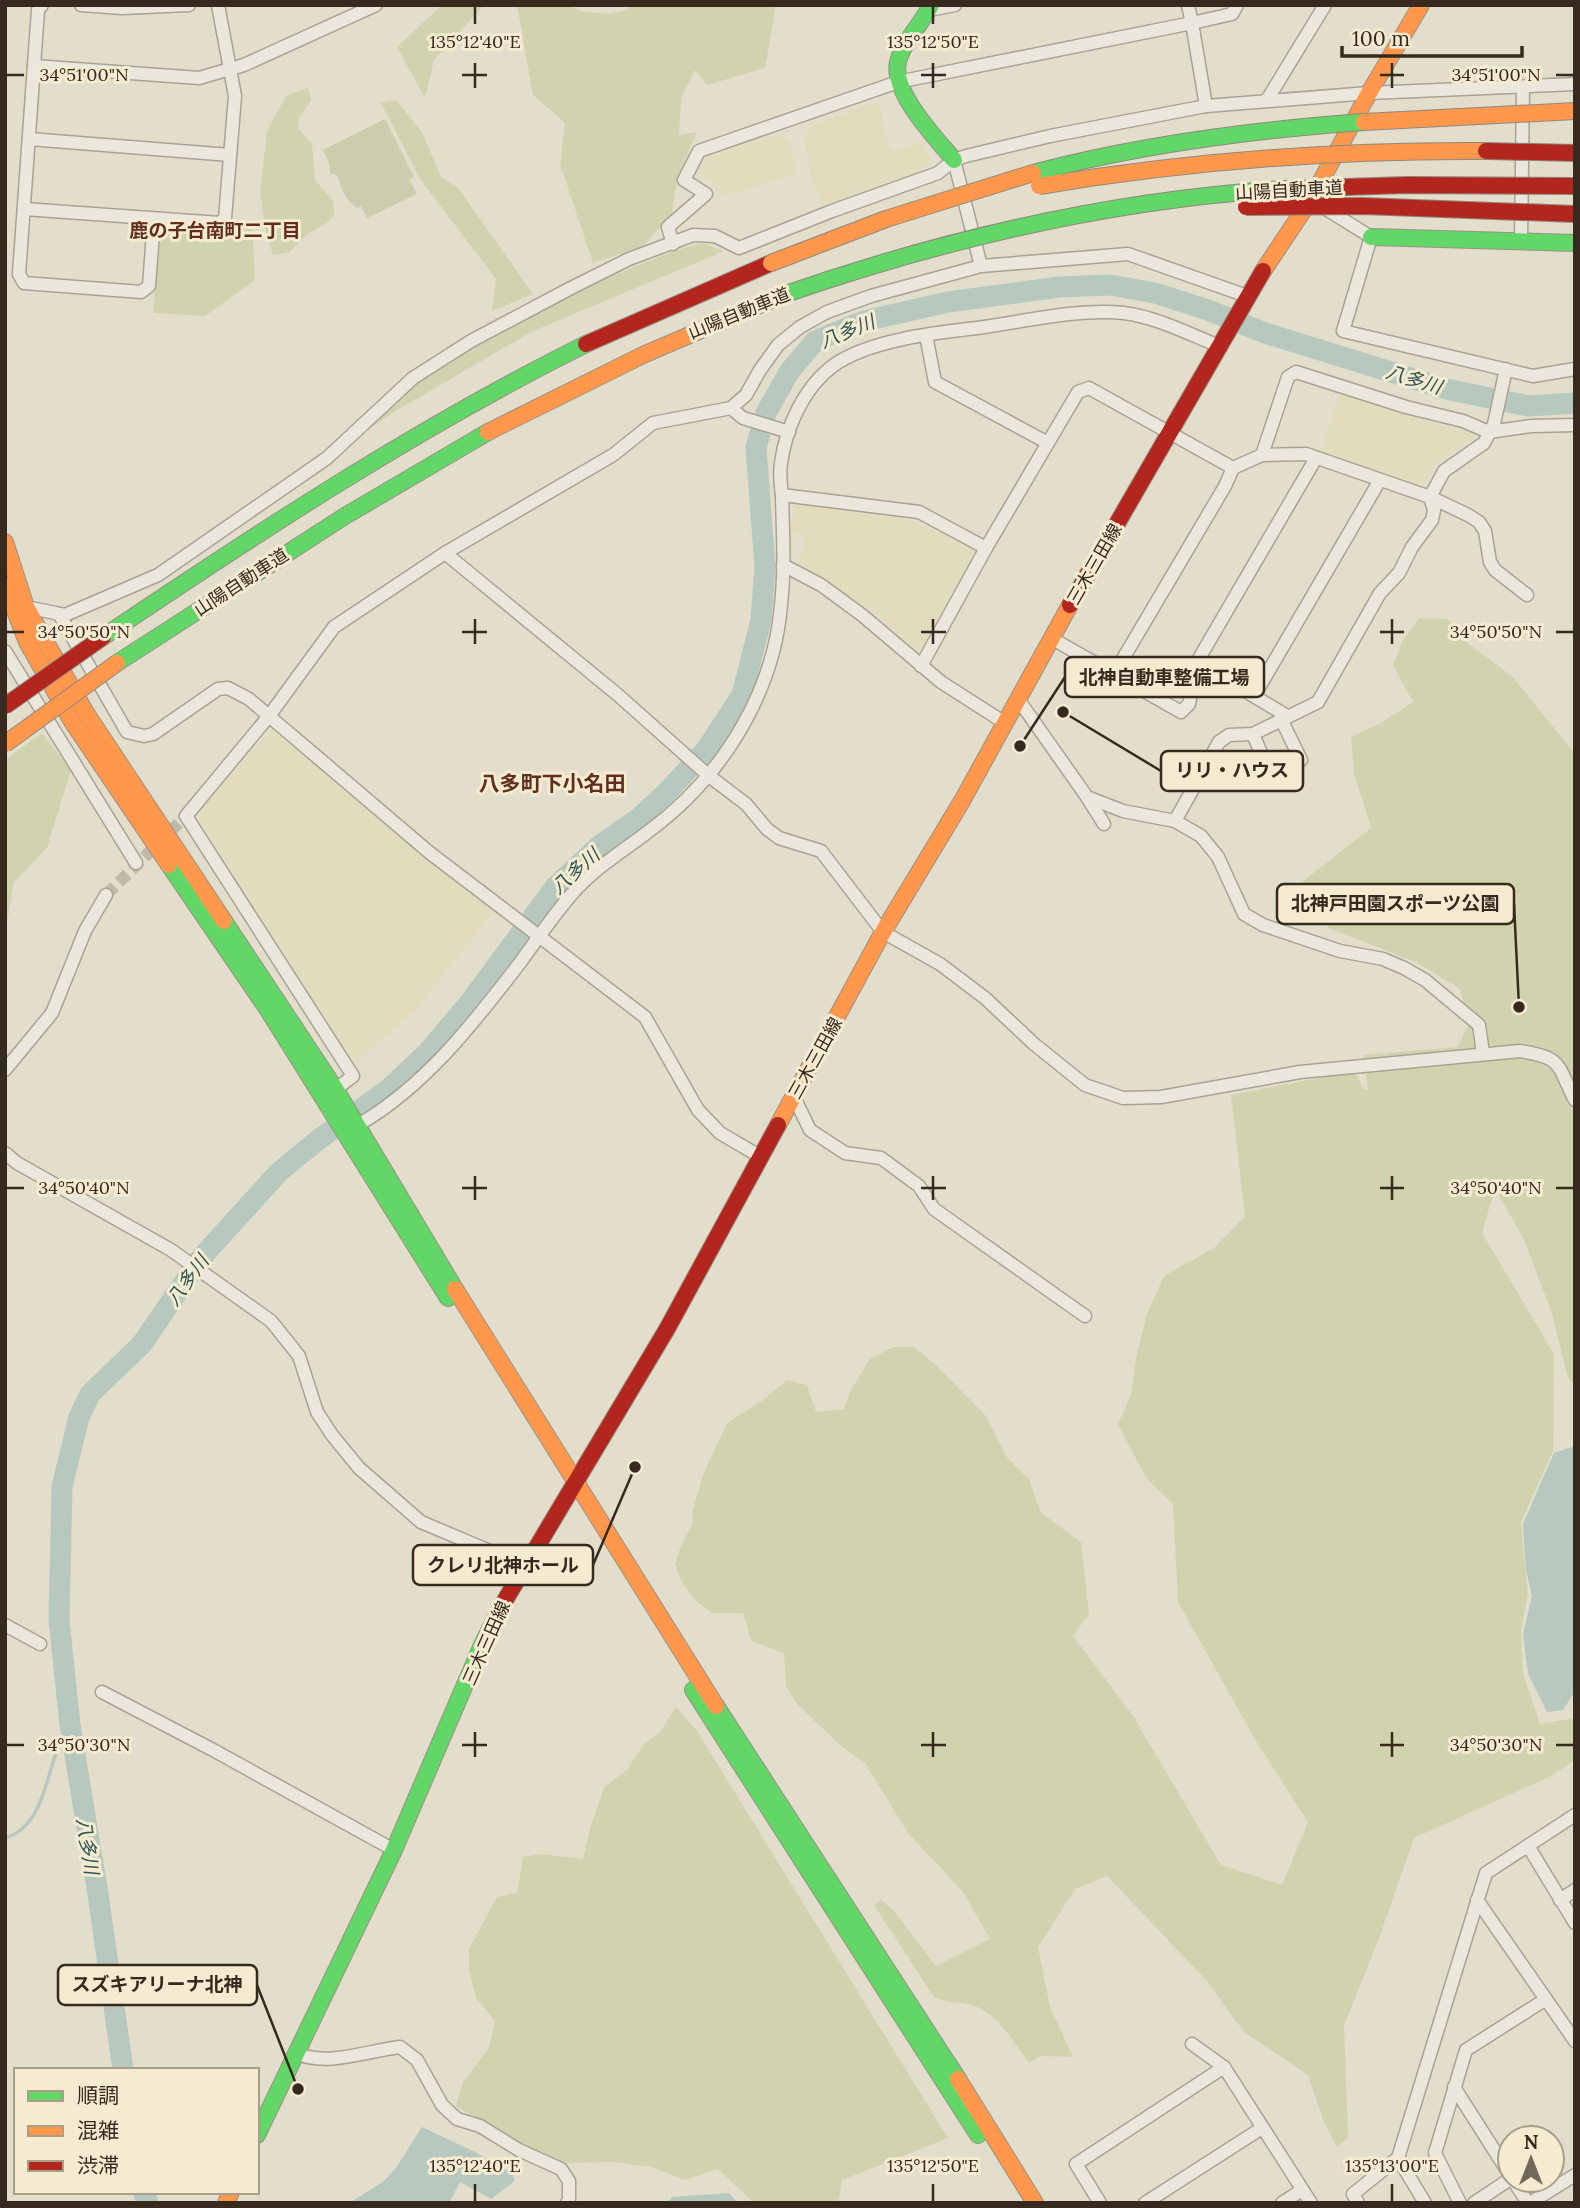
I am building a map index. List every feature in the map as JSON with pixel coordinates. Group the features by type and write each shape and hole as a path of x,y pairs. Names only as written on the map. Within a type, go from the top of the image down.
{"main road":[{"name":"三木三田線","path":"259,2131 394,1850 482,1645 522,1567 667,1329 883,932 1246,299 1311,199 1368,93 1421,5"},
{"path":"930,8 896,64 898,82 909,101 954,160"},
{"path":"771,263 911,208 1044,170 1175,143 1244,133 1575,111"},
{"path":"1393,122 1575,122"},
{"name":"山陽自動車道","path":"5,706 240,545 409,440 564,355 692,295 771,263 977,198 1174,165 1314,154 1469,151 1575,153"},
{"name":"山陽自動車道","path":"5,744 117,663 270,562 424,467 578,385 708,324 857,268 1034,222 1163,201 1241,192 1329,187 1575,186"},
{"path":"780,296 859,272 1010,234 1087,221 1167,212 1229,207 1349,206 1575,214"},
{"path":"1371,237 1575,243"},
{"path":"5,542 26,607 86,713 329,1094 345,1136 919,2017 1035,2203"},
{"path":"5,585 27,642 73,723 268,1010 329,1094 358,1125 717,1729 1021,2203"}],"street":[{"path":"42,5 38,10 19,274 24,283 141,292 149,286 154,220"},
{"path":"81,5 122,8 189,5"},
{"path":"24,209 220,223 225,218 235,96 218,5"},
{"path":"34,66 199,78 232,70 376,5"},
{"path":"930,8 955,5"},
{"path":"1188,5 1206,106"},
{"path":"673,244 668,227 706,194 684,180 699,151 898,82 1232,14 1237,5"},
{"path":"1267,100 1325,5"},
{"path":"26,607 65,615 158,575 327,458 413,378 471,341 629,259 693,235 715,236 739,248 938,173 954,160 1038,139 1206,106 1368,93 1575,84"},
{"path":"1521,241 1523,86"},
{"path":"29,139 230,155"},
{"path":"954,160 981,266"},
{"path":"1311,199 1371,237 1343,331 1505,374 1533,376 1575,369"},
{"path":"329,1094 353,1076 186,816 269,716 334,627 445,553 613,455 653,424 731,408 746,395 778,345 800,327 827,312 871,296 981,266 1128,254 1246,299"},
{"path":"358,1125 393,1102 450,1049 571,894 595,870 650,831 709,776 734,740 762,684 782,606 780,466 789,432 796,413 811,388 835,365 886,344 926,335 1078,314 1124,313 1147,318 1221,344"},
{"path":"926,335 934,382 1048,443"},
{"path":"1262,455 1288,377 1296,372 1406,407 1492,428 1575,425"},
{"path":"1175,821 1219,741 1229,735 1253,734 1318,702 1380,593 1399,573 1412,547 1432,520 1434,510 1430,497 1444,471 1484,443 1492,428 1505,374"},
{"path":"921,666 986,548 1078,392 1089,388 1233,468"},
{"path":"731,408 743,418 789,432"},
{"path":"1114,674 1233,468 1262,455 1306,454 1430,497 1479,522 1485,531 1490,562 1495,570 1527,595"},
{"path":"1051,638 1181,712 1189,704 1197,662 1316,458"},
{"path":"1254,696 1380,480"},
{"path":"782,495 919,512 986,548"},
{"path":"445,553 618,695 709,776 746,804 767,829 779,838 821,851 883,932 940,964 985,998 1034,1044 1085,1085 1123,1098 1161,1097 1300,1072 1520,1051 1552,1059 1564,1073 1575,1100"},
{"path":"783,565 821,586 862,615 941,682 1005,723"},
{"path":"59,614 127,732 144,736 153,734 218,690 228,688 249,699 430,852 645,1017 698,1110 720,1133 761,1157"},
{"path":"5,650 136,863"},
{"path":"1197,662 1254,696 1284,718 1301,760"},
{"path":"1018,699 1104,824"},
{"path":"1253,734 1263,758"},
{"path":"1087,797 1123,811 1175,821 1201,836 1218,857 1244,914 1263,925 1340,951 1383,959 1425,980 1479,1025 1483,1053"},
{"path":"5,1070 52,1013 85,931 106,895"},
{"path":"794,1097 810,1130 845,1153 881,1158 919,1186 934,1209 1084,1316"},
{"path":"5,1153 17,1163 171,1250 271,1321 299,1356 317,1412 359,1468 421,1522 522,1567"},
{"path":"5,1625 40,1644"},
{"path":"102,1692 394,1850"},
{"path":"1358,2203 1353,2194 1398,2158 1486,1874 1575,1815"},
{"path":"1528,1846 1575,1923"},
{"path":"1560,1900 1575,1890"},
{"path":"1477,1900 1575,2041"},
{"path":"1460,2203 1435,2153 1466,2050 1546,1999"},
{"path":"1192,2044 1224,2067 1311,2203"},
{"path":"295,2053 309,2059 333,2059 400,2047 416,2060 442,2105 457,2119 480,2126 519,2150 561,2169 569,2181 567,2203"},
{"path":"1100,2203 1076,2164 1224,2067"},
{"path":"1454,2087 1496,2154"},
{"path":"1145,2203 1262,2128"},
{"path":"1398,2158 1425,2203"},
{"path":"1529,2203 1575,2175"},
{"path":"1474,2203 1496,2188"},
{"path":"1282,2203 1303,2190"}],"shaded area":[{"path":"879,101 886,136 892,150 901,150 921,140 932,161 918,173 822,206 811,177 804,137 811,126"},
{"path":"782,134 790,143 797,173 748,190 719,196 712,180 698,172 710,155"},
{"path":"1340,393 1474,434 1474,439 1434,464 1426,481 1418,484 1320,453"},
{"path":"795,504 908,519 974,548 974,557 919,653 870,609 797,566 805,536 789,532"},
{"path":"276,725 495,910 414,1012 358,1060 348,1055 195,813"},
{"path":"1575,1446 1575,1691 1563,1710 1547,1712 1528,1674 1523,1634 1532,1596 1526,1570 1523,1524 1554,1453"},
{"path":"422,2127 512,2173 515,2181 491,2199 460,2182 449,2203 349,2203 383,2182 396,2168"},
{"path":"729,2193 738,2203 667,2203 672,2197"}],"green space":[{"path":"442,5 484,5 434,60 425,98 397,47"},
{"path":"517,5 570,5 579,11 607,14 627,10 631,5 776,5 765,68 707,85 695,70 681,98 679,135 697,132 677,178 672,214 643,246 593,263 560,164 565,123 533,95"},
{"path":"308,88 311,100 299,118 298,128 312,144 315,180 333,201 334,215 327,223 310,232 289,252 273,255 260,193 267,131 286,96"},
{"path":"396,100 422,132 441,177 458,188 533,294 492,311 496,279 420,179 381,103"},
{"path":"385,119 414,177 409,179 417,194 367,218 361,206 357,208 346,197 337,175 330,173 323,150"},
{"path":"232,224 252,225 255,280 205,316 153,313 162,226 231,230"},
{"path":"702,243 724,251 531,332 399,409 338,449 422,375 550,301 674,251"},
{"path":"1419,618 1448,619 1469,644 1513,677 1575,754 1575,1386 1568,1378 1552,1313 1524,1240 1495,1188 1482,1233 1554,1354 1553,1451 1521,1522 1528,1594 1521,1630 1523,1674 1540,1724 1575,1718 1575,1760 1551,1776 1414,1838 1378,1941 1344,2025 1348,2137 1337,2147 1324,2122 1308,2075 1244,2032 1206,1980 1107,1876 1075,1889 1038,1947 1050,2007 1073,2057 1042,2056 1029,2063 1004,2029 989,2014 971,2005 934,1997 874,1905 881,1900 894,1911 936,1966 990,1939 963,1892 908,1833 865,1763 841,1746 797,1704 786,1686 784,1653 751,1641 743,1613 712,1613 696,1601 681,1581 675,1564 692,1525 693,1509 704,1473 727,1423 763,1400 787,1380 807,1385 816,1412 844,1409 851,1390 870,1359 893,1347 914,1347 937,1366 985,1415 1008,1459 1029,1479 1041,1513 1081,1542 1089,1614 1073,1636 1133,1716 1221,1865 1282,1885 1308,1822 1256,1741 1178,1602 1173,1504 1146,1478 1118,1424 1131,1395 1136,1358 1147,1314 1164,1276 1214,1248 1245,1216 1231,1095 1355,1071 1363,1089 1368,1090 1363,1055 1458,1047 1468,1025 1460,989 1416,962 1328,928 1302,882 1371,828 1354,774 1351,737 1381,723 1413,702 1393,665 1403,640"},
{"path":"42,733 71,770 47,848 14,882 5,935 5,760"},
{"path":"676,1707 697,1731 948,2138 842,2180 838,2203 754,2203 718,2169 685,2180 651,2167 614,2162 564,2163 505,2135 456,2106 463,2082 489,2048 495,2021 476,1998 469,1970 469,1949 497,1897 517,1893 523,1857 541,1854 583,1859 591,1824 605,1786 627,1770 644,1744 660,1732"}],"waterway":[{"name":"八多川","path":"123,2068 70,1725 59,1620 62,1487 79,1417 90,1394 142,1344 200,1259 279,1172 390,1088 427,1053 470,1002 555,887 599,846 640,817 706,750 742,695 761,620 765,567 756,447 766,413 789,372 815,341 864,321 948,302 1059,287 1110,285 1155,293 1208,310 1265,333 1446,389 1528,406 1575,403"},
{"path":"5,1838 18,1832 35,1812 59,1745 70,1725"},
{"name":"八多川","path":"144,2194 148,2203"}],"tunnel":[{"path":"106,895 186,816"}],"traffic: fast":[{"path":"931,5 900,54 898,74 901,87 917,114 954,160"},
{"path":"1033,173 1156,146 1280,129 1364,122"},
{"path":"780,296 903,257 1028,225 1155,202 1284,189"},
{"path":"1371,237 1575,243"},
{"path":"103,637 280,520 400,446 461,410 586,344"},
{"path":"117,663 345,516 488,432"},
{"path":"169,865 268,1010 448,1298"},
{"path":"224,921 336,1090 455,1289"},
{"path":"259,2131 394,1850 501,1607"},
{"path":"693,1690 978,2135"},
{"path":"716,1706 958,2079"}],"traffic: slow":[{"path":"1263,271 1311,199 1421,5"},
{"path":"1364,122 1575,111"},
{"path":"1039,186 1151,170 1262,159 1486,151"},
{"path":"771,263 886,219 1033,173"},
{"path":"488,432 643,355 780,296"},
{"path":"5,542 26,607 86,713 224,921"},
{"path":"5,585 27,642 73,723 169,865"},
{"path":"778,1125 883,932 962,801 1070,605"},
{"path":"5,744 117,663"},
{"path":"455,1289 716,1706"},
{"path":"958,2079 1035,2203"},
{"path":"226,2203 230,2194"}],"traffic: jam":[{"path":"1486,151 1575,153"},
{"path":"1284,189 1407,185 1575,186"},
{"path":"1246,207 1363,206 1575,214"},
{"path":"586,344 771,263"},
{"path":"1070,605 1263,271"},
{"path":"5,706 103,637"},
{"path":"501,1607 667,1329 778,1125"}],"place":[{"name":"リリ・ハウス","path":"1063,712"},
{"name":"北神自動車整備工場","path":"1020,746"},
{"name":"北神戸田園スポーツ公園","path":"1519,1007"},
{"name":"クレリ北神ホール","path":"635,1467"},
{"name":"スズキアリーナ北神","path":"298,2089"}],"district":[{"name":"鹿の子台南町二丁目","path":"215,230"},
{"name":"八多町下小名田","path":"552,783"}]}
